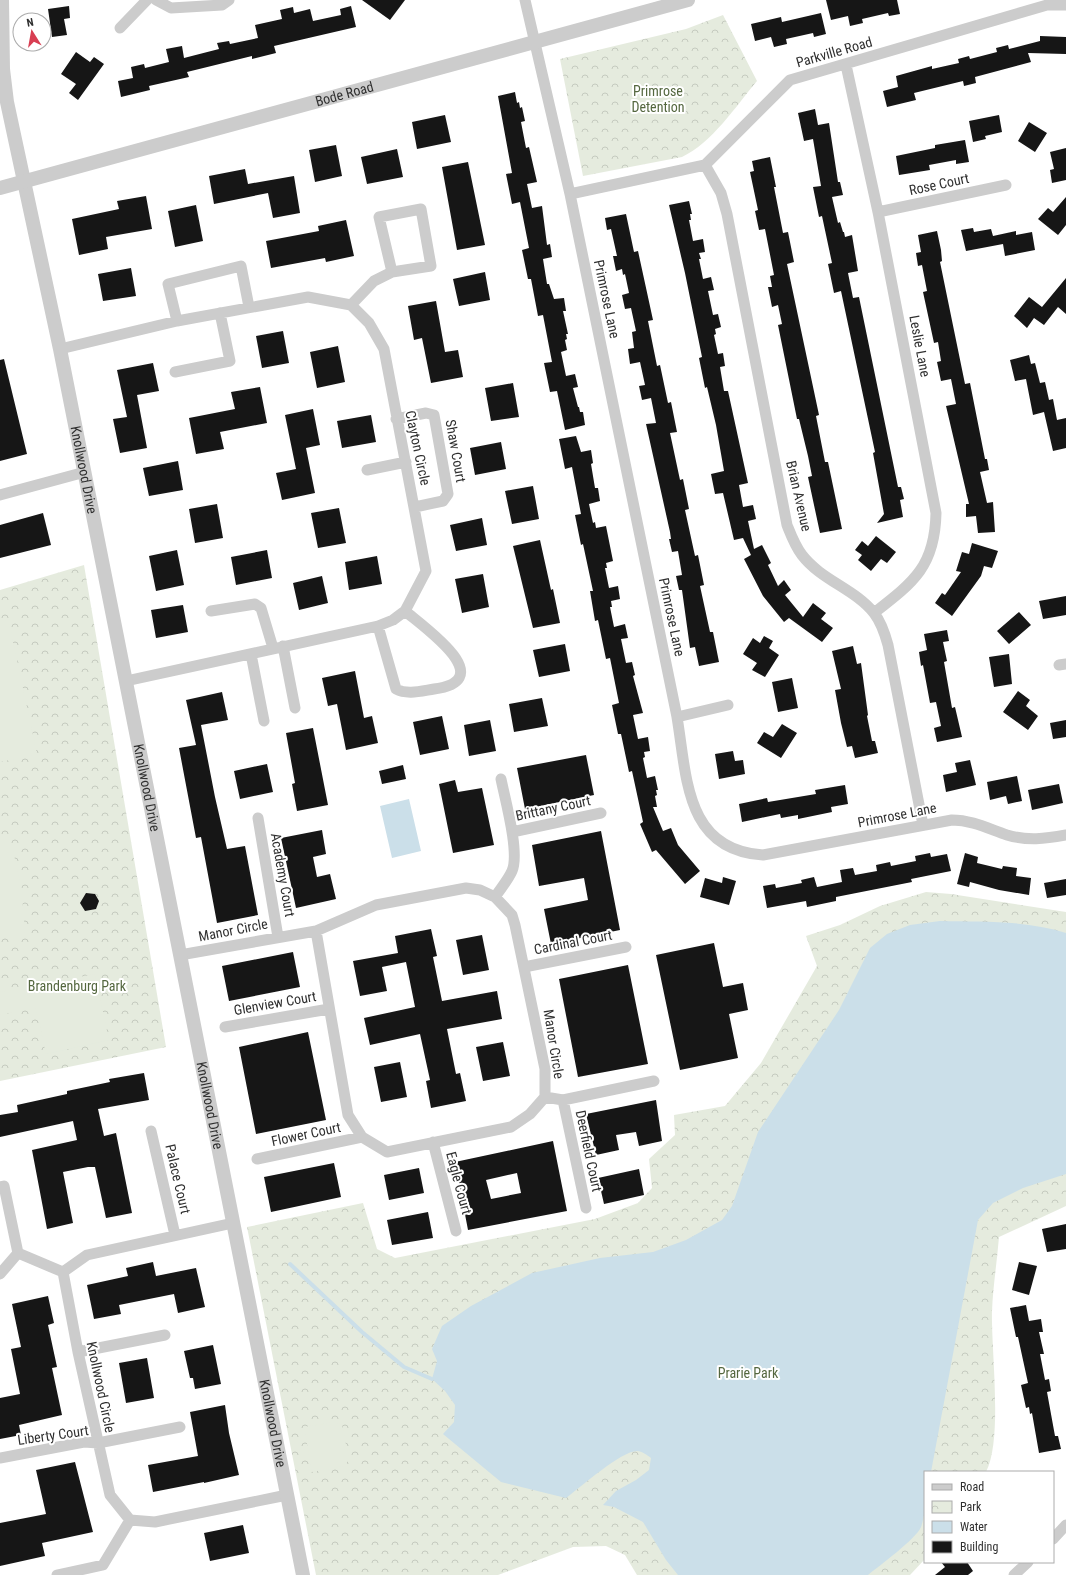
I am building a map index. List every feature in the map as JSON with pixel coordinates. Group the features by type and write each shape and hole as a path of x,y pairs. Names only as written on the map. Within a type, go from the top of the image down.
{"street":[{"name":"Knollwood Drive","path":"2,0 3,69 16,146 85,472 303,1575"},
{"path":"120,28 147,0"},
{"path":"156,0 170,8 222,5 229,0"},
{"name":"Primrose Lane","path":"525,0 536,42 570,194 677,717 692,804 701,822 716,839 726,846 752,854 774,854 924,825 959,820 1022,839 1040,840 1066,835"},
{"name":"Bode Road","path":"0,188 688,0"},
{"name":"Parkville Road","path":"705,165 790,80 846,65 1047,5 1066,5"},
{"name":"Leslie Lane","path":"846,65 878,212 936,513 934,540 929,557 919,573 905,589 874,613"},
{"path":"570,194 705,165"},
{"name":"Brian Avenue","path":"705,165 721,193 727,214 787,525 802,555 810,563 874,613 884,632 888,645 924,825"},
{"name":"Rose Court","path":"878,212 1006,185"},
{"path":"60,349 176,321 308,297 351,305 374,281 392,272 431,266 421,209 379,217 392,272"},
{"path":"176,321 168,284 241,266 249,307"},
{"name":"Clayton Circle","path":"351,305 369,323 384,349 396,419 415,507 426,571 406,611"},
{"path":"174,372 230,361 220,313"},
{"name":"Shaw Court","path":"396,419 426,413 434,415 448,494 443,501 415,507"},
{"path":"367,470 406,462"},
{"path":"0,495 85,472"},
{"path":"211,611 255,604 261,608 278,647 295,708"},
{"path":"126,681 378,626 393,620 406,611 451,650 459,664 460,677 456,683 444,688 403,693 396,689 378,626"},
{"path":"250,654 264,721"},
{"path":"677,717 728,705"},
{"path":"495,897 512,870 515,861 512,832 501,779"},
{"name":"Brittany Court","path":"512,832 601,813"},
{"name":"Academy Court","path":"258,818 278,937"},
{"name":"Manor Circle","path":"180,955 316,930 376,905 452,890 466,888 480,890 495,897 512,915 545,1069 546,1097 530,1114 511,1127 387,1152 362,1137 348,1115 316,930"},
{"name":"Cardinal Court","path":"524,967 626,947"},
{"name":"Glenview Court","path":"226,1027 329,1009"},
{"path":"546,1097 563,1100 654,1081"},
{"name":"Deerfield Court","path":"563,1100 586,1208"},
{"name":"Palace Court","path":"151,1131 175,1235"},
{"name":"Flower Court","path":"257,1159 362,1137"},
{"name":"Eagle Court","path":"433,1142 456,1231"},
{"path":"0,1187 4,1186 18,1253"},
{"path":"18,1253 63,1272 87,1255 233,1223"},
{"path":"0,1274 18,1253"},
{"name":"Knollwood Circle","path":"63,1272 78,1352 110,1496 130,1520"},
{"path":"78,1352 165,1335"},
{"name":"Liberty Court","path":"0,1458 84,1442 98,1444 180,1428"},
{"path":"57,1575 95,1571 103,1565 130,1520 155,1522 287,1495"},
{"path":"1054,1537 1066,1525"},
{"path":"1014,1575 1027,1563"}],"green space":[{"name":"Primrose Detention","path":"723,15 757,81 723,123 703,143 682,157 583,176 560,59 686,29"},
{"name":"Brandenburg Park","path":"84,565 166,1047 0,1081 0,590"},
{"path":"0,618 9,623 37,754 0,762"},
{"path":"0,835 12,847 21,884 25,932 0,937"},
{"name":"Prarie Park","path":"926,892 951,894 1066,912 1066,1206 999,1237 992,1311 995,1417 991,1457 986,1471 924,1471 924,1560 910,1575 637,1575 625,1555 606,1546 573,1547 498,1575 316,1575 247,1227 363,1203 377,1249 395,1258 595,1219 638,1203 652,1188 649,1159 675,1135 674,1115 725,1106 761,1063 817,966 806,936 840,925 880,906"},
{"path":"95,974 109,1040 46,1054 36,1008 0,1015 0,992"},
{"path":"335,1422 342,1425 349,1460 343,1466 312,1472 304,1427"}],"water":[{"path":"409,799 421,851 392,858 380,806"},
{"name":"Prarie Park","path":"940,921 987,922 1035,926 1066,933 1066,1174 1023,1188 993,1203 978,1220 931,1471 924,1471 924,1514 921,1527 918,1532 897,1552 868,1575 678,1575 666,1560 643,1522 614,1507 603,1505 616,1491 636,1480 649,1470 651,1458 644,1453 637,1451 621,1457 601,1470 566,1498 501,1482 443,1434 454,1422 455,1405 445,1391 432,1379 437,1361 432,1349 442,1326 471,1306 532,1273 600,1258 653,1252 686,1240 722,1220 732,1206 758,1132 839,1010 870,948 887,934 910,925"}],"building":[{"path":"362,0 405,0 390,20"},
{"path":"826,0 897,0 900,14 889,16 888,13 862,19 863,23 850,26 848,16 831,20"},
{"path":"69,6 70,18 64,19 67,35 52,37 52,12 48,12 48,9"},
{"path":"351,6 356,27 274,46 276,53 252,59 252,56 187,72 189,77 149,86 150,90 121,97 118,81 133,78 131,67 144,64 145,68 169,62 166,49 182,46 184,58 219,49 217,43 229,41 230,44 258,38 255,25 282,19 280,10 293,7 294,13 310,9 313,21 341,15 340,9"},
{"path":"821,13 826,34 814,37 813,33 786,39 787,44 774,47 771,37 755,41 751,24 781,17 782,22"},
{"path":"1040,36 1066,37 1066,54 1028,53 1031,62 975,77 976,83 964,86 963,81 914,93 916,100 887,107 883,91 898,87 896,76 932,66 932,69 959,63 958,59 969,56 970,59 997,52 996,48 1008,45 1009,49 1040,41"},
{"path":"76,52 90,62 94,57 104,64 78,100 69,93 76,84 61,74"},
{"path":"515,92 517,103 519,102 520,108 522,107 525,121 521,122 526,148 529,147 537,182 527,184 532,208 542,206 547,245 550,244 552,257 543,259 547,284 549,284 554,299 564,298 566,311 563,311 568,334 566,334 567,339 565,340 567,350 561,352 566,376 575,374 578,387 573,388 580,412 583,412 585,425 565,430 557,391 550,392 544,363 552,362 543,315 538,316 531,279 528,279 522,250 529,248 520,202 512,204 506,174 512,173 498,96"},
{"path":"815,109 818,125 829,123 838,182 840,182 843,195 832,197 838,223 840,222 845,237 852,235 858,271 848,273 853,298 859,297 898,487 901,487 904,499 900,500 903,517 877,523 884,514 873,453 875,452 841,291 834,293 828,264 832,263 822,216 819,217 813,187 821,186 813,139 804,141 798,113"},
{"path":"445,115 451,142 417,149 412,122"},
{"path":"999,115 1002,132 985,136 986,139 973,142 969,121"},
{"path":"1029,122 1047,133 1035,152 1018,141"},
{"path":"965,140 969,162 956,164 956,160 929,165 930,170 899,175 896,156 935,148 935,145"},
{"path":"336,145 342,176 315,182 309,150"},
{"path":"1066,148 1066,180 1052,183 1050,170 1054,169 1050,152"},
{"path":"397,149 403,177 367,184 361,157"},
{"path":"770,157 783,233 788,232 794,262 787,264 819,415 816,416 825,462 828,462 842,529 820,533 808,477 812,476 808,456 799,419 797,419 778,325 782,324 778,305 772,307 768,287 772,287 770,276 774,275 765,229 759,230 755,211 758,210 750,172 754,171 752,161"},
{"path":"468,162 485,245 457,250 442,167"},
{"path":"245,169 248,184 294,176 300,213 273,218 268,193 214,204 209,176"},
{"path":"146,196 152,229 106,237 108,249 79,255 72,219 119,209 117,201"},
{"path":"1066,197 1066,225 1058,235 1038,219 1048,208 1053,212"},
{"path":"689,201 692,214 690,214 691,220 689,220 693,241 703,239 705,252 699,253 701,259 699,259 703,279 711,277 714,290 708,291 713,315 718,314 721,327 715,329 716,334 714,335 718,354 723,353 725,366 720,367 724,391 728,391 748,483 739,485 743,507 753,505 756,519 748,521 754,549 762,545 771,563 768,565 778,586 784,580 791,590 785,595 803,617 813,603 826,613 821,619 833,628 822,642 789,618 784,622 763,596 744,559 751,555 743,538 734,540 723,493 715,494 711,474 724,471 716,425 707,387 705,388 699,358 702,357 685,273 669,205"},
{"path":"196,205 203,241 175,247 168,211"},
{"path":"626,214 634,252 638,251 653,320 648,321 657,366 660,365 668,403 671,402 677,432 670,433 680,480 683,479 689,509 685,510 695,556 698,555 704,585 700,586 710,632 713,632 719,662 699,666 695,647 690,648 682,590 679,590 676,576 682,575 678,551 672,552 669,539 671,539 670,532 646,424 656,423 651,398 642,400 639,386 645,385 640,362 630,364 628,349 634,348 632,332 636,331 631,308 625,309 622,295 629,293 625,274 623,275 622,269 616,271 613,256 617,256 611,229 607,230 605,218"},
{"path":"346,220 354,256 326,262 325,258 271,268 266,241 319,231 318,226"},
{"path":"973,228 974,232 991,229 993,236 1016,231 1016,235 1032,232 1035,250 1005,256 1003,244 966,251 961,230"},
{"path":"937,231 941,250 942,261 940,262 965,384 970,383 985,459 987,459 989,470 980,472 987,503 993,502 995,532 978,533 976,516 966,517 966,504 969,504 946,406 956,404 951,379 941,381 937,362 941,361 938,342 934,343 923,292 927,291 922,265 918,266 916,253 921,252 918,235"},
{"path":"131,268 136,296 103,301 98,274"},
{"path":"485,272 490,300 459,306 453,279"},
{"path":"1066,278 1066,314 1058,307 1044,325 1034,318 1027,328 1014,316 1029,297 1042,307"},
{"path":"436,301 445,352 458,350 463,377 431,383 422,338 414,340 408,306"},
{"path":"283,331 289,363 262,368 256,336"},
{"path":"338,346 345,382 317,388 310,352"},
{"path":"1029,355 1031,364 1035,363 1040,383 1045,382 1049,400 1053,399 1057,420 1066,418 1066,448 1053,451 1044,412 1033,415 1026,379 1015,381 1010,360"},
{"path":"4,359 27,454 0,461 0,360"},
{"path":"153,363 159,391 137,395 147,448 120,453 113,419 127,417 117,370"},
{"path":"513,383 519,417 491,421 485,388"},
{"path":"260,387 267,423 220,432 224,449 196,454 189,418 235,409 231,392"},
{"path":"313,409 320,445 306,448 315,493 282,500 276,473 296,469 285,415"},
{"path":"371,415 376,442 342,448 337,421"},
{"path":"576,436 581,452 591,450 593,463 591,464 595,488 598,488 600,501 589,504 593,523 595,522 596,528 606,526 613,561 606,563 607,568 605,568 609,588 618,586 620,599 611,601 612,607 610,607 614,627 625,624 628,638 621,639 626,663 632,662 635,675 633,676 643,713 633,715 638,739 648,737 650,751 644,752 645,757 643,758 647,778 655,776 658,790 656,790 657,795 655,796 657,807 653,807 663,831 671,828 678,845 700,871 685,884 656,850 652,852 640,824 643,822 632,771 629,772 621,734 618,734 612,705 619,703 610,658 606,659 598,620 595,621 590,591 593,591 575,515 581,514 572,467 565,469 559,439"},
{"path":"501,442 506,469 475,475 470,448"},
{"path":"178,461 183,490 149,496 143,468"},
{"path":"533,486 539,519 512,524 505,491"},
{"path":"217,504 223,538 195,543 189,509"},
{"path":"339,508 346,543 318,548 311,513"},
{"path":"43,513 51,545 0,558 0,525"},
{"path":"482,518 487,545 456,551 450,525"},
{"path":"876,536 896,552 887,563 881,559 871,571 858,560 862,555 855,550 862,541 868,546"},
{"path":"540,540 560,623 533,628 513,546"},
{"path":"972,543 998,551 992,568 984,566 981,576 952,616 935,603 942,593 945,595 961,572 956,571 962,552 969,554"},
{"path":"177,550 184,585 156,591 149,556"},
{"path":"267,550 272,578 236,585 231,557"},
{"path":"377,556 382,584 349,590 345,562"},
{"path":"483,574 489,607 462,613 455,579"},
{"path":"322,576 328,603 299,610 293,583"},
{"path":"1066,596 1066,615 1043,619 1039,601"},
{"path":"183,605 188,632 156,638 151,610"},
{"path":"1019,612 1031,625 1009,644 997,631"},
{"path":"947,630 949,641 943,642 947,661 944,662 952,708 955,707 962,737 937,742 934,728 941,726 936,702 930,703 919,652 927,650 924,634"},
{"path":"764,636 773,641 769,648 779,655 765,677 752,670 757,663 743,654 753,638 760,643"},
{"path":"565,644 570,671 539,677 533,650"},
{"path":"853,646 857,664 861,663 867,716 872,741 875,741 878,753 855,758 852,746 847,747 841,723 835,690 841,689 832,651"},
{"path":"1009,654 1012,684 994,687 989,657"},
{"path":"355,671 364,718 372,716 378,743 346,750 337,704 328,706 322,678"},
{"path":"792,678 798,708 778,712 772,682"},
{"path":"1018,691 1030,700 1026,706 1038,716 1028,730 1003,712"},
{"path":"222,692 228,720 201,725 227,849 245,846 258,915 217,923 201,837 196,838 179,748 196,745 186,700"},
{"path":"542,698 548,726 514,732 509,704"},
{"path":"442,716 449,749 420,755 413,722"},
{"path":"490,720 496,751 469,756 464,725"},
{"path":"1066,720 1066,737 1053,739 1050,723"},
{"path":"782,724 797,733 781,758 757,743 764,732 773,737"},
{"path":"313,728 328,805 297,811 292,784 295,783 286,733"},
{"path":"733,751 735,761 743,760 745,774 719,779 715,754"},
{"path":"586,755 594,795 525,809 517,768"},
{"path":"970,760 976,785 946,792 943,775 957,772 955,763"},
{"path":"267,764 273,792 240,799 234,771"},
{"path":"403,765 406,779 382,784 379,771"},
{"path":"1017,776 1022,801 1008,804 1006,796 990,800 987,782"},
{"path":"455,780 458,792 482,788 494,845 453,853 439,784"},
{"path":"1059,784 1063,803 1032,810 1028,790"},
{"path":"845,785 848,804 831,807 832,812 798,819 798,815 781,818 780,814 742,822 739,804 767,798 768,802 816,794 815,790"},
{"path":"322,830 326,854 313,857 317,877 330,874 336,899 296,908 281,838"},
{"path":"601,831 620,930 551,944 544,909 588,900 584,878 539,886 532,845"},
{"path":"930,853 931,857 947,854 951,871 911,879 912,882 836,897 836,901 807,907 806,901 767,908 763,886 775,884 776,888 802,883 801,880 814,877 817,887 842,882 840,870 853,868 855,875 877,871 876,865 890,862 891,866 916,861 915,856"},
{"path":"965,853 978,857 977,863 1002,869 1003,866 1017,868 1016,876 1031,878 1029,895 999,890 970,882 969,887 957,884"},
{"path":"723,877 736,881 729,905 700,897 705,878 722,883"},
{"path":"1066,879 1066,895 1047,898 1044,883"},
{"path":"86,893 95,894 99,901 96,909 85,911 80,903"},
{"path":"431,929 437,956 433,957 442,1001 497,991 502,1019 447,1029 456,1074 460,1073 466,1101 431,1108 426,1081 430,1080 420,1034 370,1045 364,1018 415,1007 406,962 382,967 387,991 360,996 353,961 398,953 395,936"},
{"path":"482,935 489,970 463,975 456,940"},
{"path":"714,943 723,987 743,983 748,1010 729,1014 738,1058 680,1070 656,955"},
{"path":"293,952 300,987 229,1001 222,966"},
{"path":"628,965 648,1064 578,1077 559,979"},
{"path":"308,1032 326,1120 256,1134 239,1047"},
{"path":"503,1042 510,1076 483,1081 476,1047"},
{"path":"400,1062 407,1097 381,1102 374,1067"},
{"path":"144,1073 149,1100 98,1109 104,1136 116,1133 132,1213 106,1218 95,1167 88,1167 63,1172 73,1223 47,1229 32,1150 77,1140 73,1121 0,1137 0,1115 18,1112 17,1105 67,1094 67,1091 110,1082 109,1079"},
{"path":"656,1100 662,1141 639,1146 636,1132 616,1135 619,1150 596,1155 586,1114"},
{"path":"553,1141 567,1211 468,1230 455,1162","holes":["517,1173 521,1193 491,1199 486,1180"]},
{"path":"334,1163 341,1197 271,1212 264,1177"},
{"path":"419,1168 424,1193 389,1200 384,1175"},
{"path":"639,1169 644,1195 604,1204 598,1178"},
{"path":"428,1212 433,1238 392,1245 387,1220"},
{"path":"1066,1224 1066,1249 1047,1252 1042,1229"},
{"path":"153,1262 156,1276 196,1268 205,1307 178,1313 174,1294 119,1305 121,1314 94,1319 87,1285 128,1276 126,1268"},
{"path":"1019,1262 1037,1266 1029,1295 1012,1290"},
{"path":"48,1296 54,1323 48,1325 57,1367 52,1368 62,1415 19,1425 21,1435 0,1439 0,1398 20,1394 11,1349 21,1347 12,1304"},
{"path":"1026,1305 1029,1321 1041,1319 1043,1332 1039,1332 1044,1354 1040,1354 1045,1380 1049,1379 1051,1391 1047,1392 1055,1436 1058,1436 1061,1449 1039,1453 1032,1413 1030,1414 1029,1407 1026,1408 1021,1385 1028,1383 1010,1308"},
{"path":"213,1345 221,1384 195,1389 193,1378 190,1378 184,1351"},
{"path":"147,1358 154,1398 126,1403 119,1363"},
{"path":"225,1405 229,1433 239,1475 153,1492 148,1465 198,1456 190,1412"},
{"path":"75,1462 93,1532 42,1543 45,1556 0,1566 0,1523 46,1514 36,1470"},
{"path":"243,1525 249,1553 210,1561 204,1533"},
{"path":"942,1563 968,1563 973,1571 968,1575 935,1575 945,1567"}],"waterway":[{"path":"290,1264 362,1332 404,1367 432,1379"}]}
